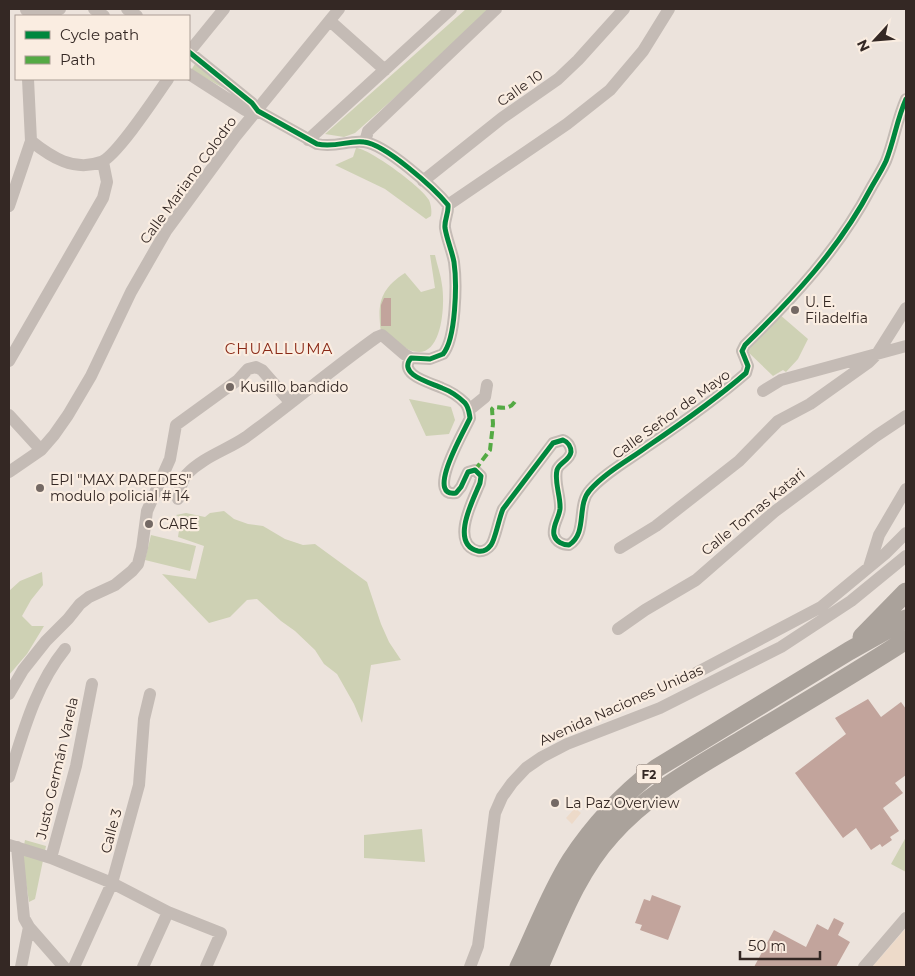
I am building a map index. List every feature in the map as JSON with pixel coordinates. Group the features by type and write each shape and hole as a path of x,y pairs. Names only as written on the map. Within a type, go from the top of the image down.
{"highway":[{"name":"F2","path":"849,651 906,592"},
{"name":"F2","path":"849,651 906,602"},
{"name":"F2","path":"849,651 906,612"},
{"name":"F2","path":"519,967 571,862 594,829 635,784 657,768 849,651 906,619"},
{"name":"F2","path":"861,669 906,635"},
{"name":"F2","path":"538,967 566,906 585,871 609,836 627,818 670,783 906,640"},
{"name":"F2","path":"861,669 906,646"},
{"name":"F2","path":"861,669 906,650"}],"street":[{"path":"26,12 60,9"},
{"path":"190,51 224,9"},
{"name":"Calle Mariano Colodro","path":"9,472 41,450 68,415 87,384 131,292 166,231 235,136 258,111 339,9"},
{"path":"308,140 452,9"},
{"path":"365,142 368,131 496,9"},
{"name":"Calle 10","path":"423,181 502,118 558,80 624,9"},
{"path":"448,205 567,124 610,90 643,51 669,9"},
{"path":"330,21 385,70"},
{"path":"178,499 183,480 187,474 208,459 237,443 347,358 382,335 411,358 437,357 447,350 450,342 455,279 454,261 445,223 449,210 448,205 423,181 382,149 365,142 327,146 308,140 258,111 252,103 190,53"},
{"path":"190,75 245,110 258,111"},
{"path":"9,206 12,185 31,141 28,80"},
{"path":"31,141 48,155 62,161 85,166 103,162 128,135 167,80"},
{"name":"Calle Señor de Mayo","path":"469,410 470,418 447,468 443,484 445,491 456,493 468,472 475,470 481,476 464,525 464,535 467,543 472,548 482,551 487,550 491,545 498,519 503,509 532,472 546,450 552,443 558,440 567,442 571,451 570,455 558,468 556,474 560,506 554,534 561,544 569,545 577,538 580,530 584,503 589,491 609,474 705,406 746,373 748,366 742,351 745,345 803,286 835,247 862,205 885,161 899,115 906,100"},
{"path":"9,361 103,198 107,182 103,162"},
{"path":"620,548 656,526 739,461 778,420 810,404 869,362 877,354 906,308"},
{"path":"763,391 781,380 906,346"},
{"path":"411,358 408,363 411,373 458,397 469,410 485,397 488,385"},
{"path":"9,694 29,663 80,604 89,597 115,585 138,564 147,511 170,459 176,425 238,380 251,367 262,370 290,402"},
{"path":"9,415 41,450"},
{"name":"Calle Tomas Katari","path":"618,629 645,610 696,580 731,547 774,512 906,416"},
{"path":"869,567 879,535 906,489"},
{"path":"696,673 821,607 906,533"},
{"name":"Avenida Naciones Unidas","path":"470,967 478,946 495,813 502,797 526,768 567,744 660,708 781,647 851,601 906,556"},
{"path":"9,777 37,696 52,666 65,649"},
{"name":"Justo Germán Varela","path":"51,858 76,766 92,684"},
{"name":"Calle 3","path":"74,967 112,883 139,785 144,719 150,694"},
{"path":"64,967 29,927 24,918 13,846 51,858 112,883 168,912 221,933 206,967"},
{"path":"143,967 168,912"},
{"path":"864,967 906,918"},
{"path":"21,967 29,927"}],"green space":[{"path":"466,9 494,9 355,133 344,137 325,134"},
{"path":"195,64 227,90 191,70"},
{"path":"356,148 372,154 383,161 425,194 429,200 431,216 426,219 385,189 335,165 353,157"},
{"path":"430,255 435,255 443,293 441,325 433,344 427,350 419,352 404,347 381,332 380,305 385,291 405,273 421,292 435,288"},
{"path":"779,314 808,339 798,359 786,372 783,370 773,376 747,351"},
{"path":"409,399 451,407 455,420 449,434 426,436"},
{"path":"224,511 234,519 248,524 263,526 285,539 303,545 315,544 367,582 381,624 389,642 401,660 371,665 362,723 354,704 337,674 324,664 315,650 295,631 257,599 247,600 230,617 209,623 162,574 196,579 204,546 178,537 180,523 177,522 179,517 176,515 186,513 205,517 210,513"},
{"path":"151,535 196,546 190,571 145,560"},
{"path":"42,572 43,585 31,600 22,616 32,626 44,626 27,654 9,675 9,591 20,581"},
{"path":"422,829 425,862 364,858 364,835"},
{"path":"906,837 906,872 891,864"},
{"path":"25,840 46,846 35,899 29,902 22,856"}],"shaded area":[{"path":"575,808 581,813 572,824 566,818"},
{"path":"906,928 906,967 872,967"}],"building":[{"path":"384,298 391,298 391,326 381,326 381,305"},
{"path":"868,699 881,717 901,702 906,709 906,775 895,783 903,793 883,808 899,831 890,837 892,840 882,847 880,844 871,850 856,828 843,838 795,773 846,734 835,718"},
{"path":"652,895 681,906 668,940 640,930 642,925 635,923 644,899 650,901"},
{"path":"834,918 844,923 838,935 850,942 836,967 754,967 774,930 806,947 817,924 828,930"}],"marked path":[{"path":"475,470 490,450 493,424 492,409 494,407 509,407 516,400"}],"cycle path":[{"path":"190,53 252,103 258,111 317,144 330,145 364,142 384,150 409,168 448,205 445,228 454,262 455,283 455,310 451,336 443,354 430,359 411,358 408,364 412,374 451,392 463,401 468,408 470,418 455,447 445,474 444,485 447,492 456,493 468,472 475,470 481,476 469,509 464,530 465,540 470,547 478,551 485,550 491,545 503,509 553,443 563,440 568,443 571,450 569,457 557,470 556,480 560,509 554,532 558,541 569,545 575,540 578,533 586,496 596,484 698,411 746,373 748,366 742,351 745,345 798,291 845,232 886,161 906,99"}],"place":[{"name":"U. E. Filadelfia","path":"795,310"},
{"name":"Kusillo bandido","path":"230,387"},
{"name":"EPI \"MAX PAREDES\" modulo policial # 14","path":"40,488"},
{"name":"CARE","path":"149,524"},
{"name":"La Paz Overview","path":"555,803"}],"district":[{"name":"CHUALLUMA","path":"279,348"}]}
